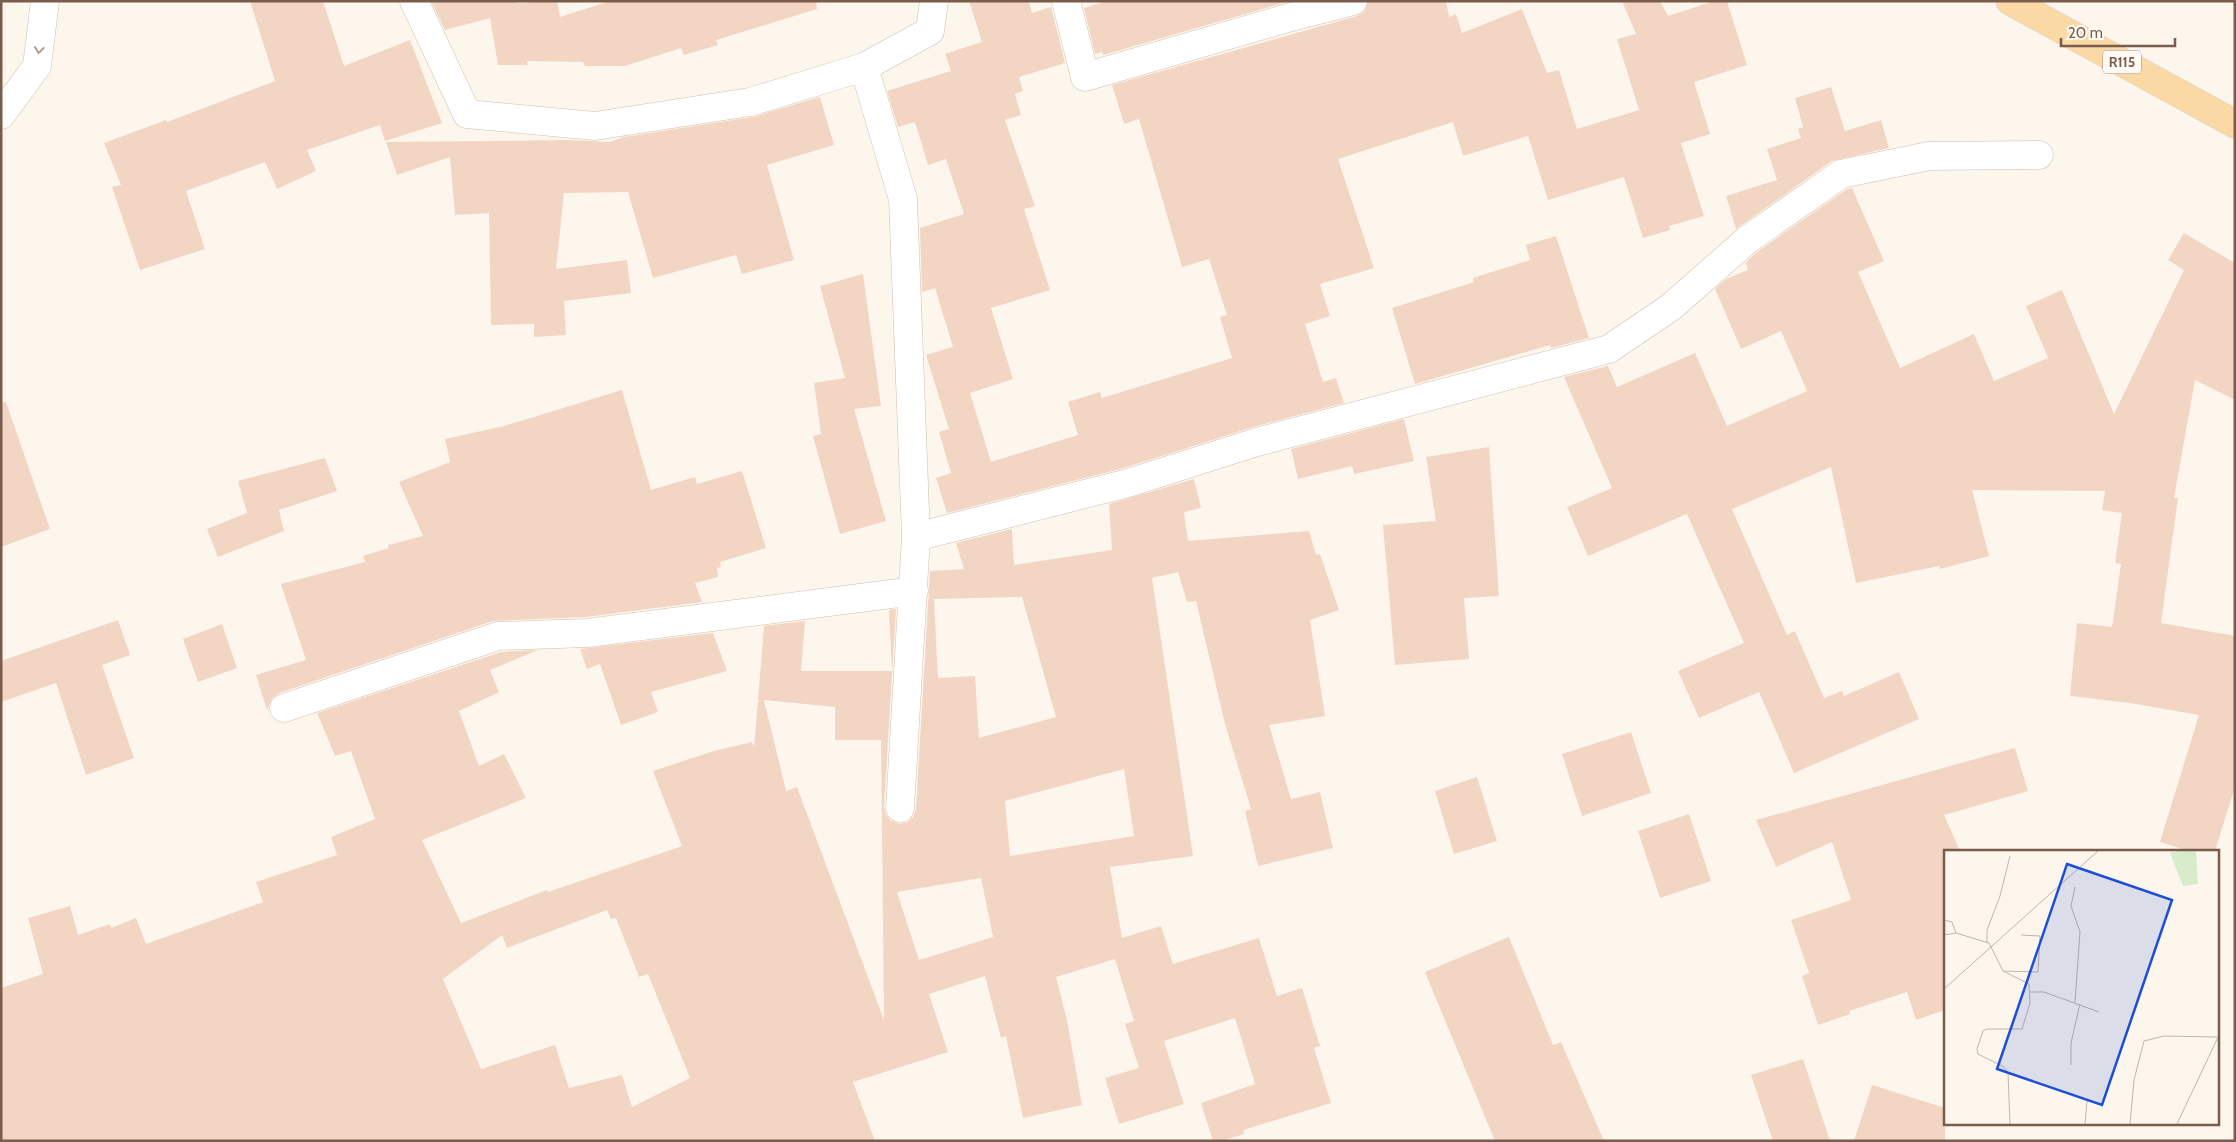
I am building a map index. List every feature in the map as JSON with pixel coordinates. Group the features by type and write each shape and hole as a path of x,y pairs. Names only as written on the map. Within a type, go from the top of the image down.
{"main road":[{"name":"R115","path":"2010,1 2235,124"}],"street":[{"path":"1,115 37,66 45,1"},
{"path":"414,1 467,114 595,126 750,102 864,67 930,31 934,1"},
{"path":"1066,1 1085,77 1284,18 1353,1"},
{"path":"864,67 903,199 916,537 900,808"},
{"path":"916,537 1128,483 1258,442 1609,349 1671,307 1747,240 1840,174 1929,156 2039,155"},
{"path":"284,708 498,636 587,633 914,591"}],"building":[{"path":"250,1 323,1 344,66 410,40 442,123 385,141 380,125 307,150 316,171 277,189 265,162 186,191 205,249 140,270 112,187 121,185 104,143 166,120 167,122 275,81"},
{"path":"431,1 515,1 515,3 557,1 560,17 610,1 816,1 817,9 716,40 718,45 684,55 681,48 625,66 585,66 583,62 527,61 528,65 498,65 490,18 445,30"},
{"path":"969,1 1029,1 1032,13 1051,7 1065,63 1019,77 1023,91 1015,94 1021,115 1005,120 1035,206 1024,209 1050,290 991,308 1013,379 970,393 991,462 1078,435 1068,402 1100,392 1102,398 1232,358 1220,317 1227,315 1209,259 1182,267 1139,119 1124,124 1112,85 1357,16 1364,12 1368,1 1446,1 1449,17 1456,14 1462,33 1522,9 1547,73 1559,70 1577,129 1639,110 1617,39 1636,34 1622,1 1660,1 1668,16 1714,1 1727,1 1747,65 1694,82 1710,134 1681,143 1704,216 1669,226 1670,230 1643,238 1624,177 1548,200 1528,136 1463,156 1453,122 1338,159 1374,268 1320,284 1330,316 1305,324 1323,382 1336,378 1344,403 1253,427 1124,468 947,513 936,478 951,473 939,432 949,429 926,355 953,347 935,288 922,292 920,228 964,214 946,159 928,165 915,122 898,127 887,91 951,71 945,54 982,42"},
{"path":"1106,1 1290,1 1103,55 1102,52 1095,54 1084,8"},
{"path":"1831,87 1845,131 1881,120 1889,148 1832,161 1736,229 1726,196 1777,180 1767,149 1801,138 1798,129 1803,127 1795,98"},
{"path":"820,97 834,145 767,165 794,260 742,274 736,255 653,278 628,192 564,193 556,269 627,260 631,293 564,301 566,335 534,337 534,324 491,325 489,213 455,215 450,157 397,175 386,142 569,140 610,142 624,137 753,117"},
{"path":"1852,188 1884,261 1858,272 1900,368 1974,334 1994,381 2048,358 2026,306 2062,290 2114,414 2184,270 2168,260 2184,233 2235,263 2235,400 2195,380 2174,498 2178,498 2161,623 2235,636 2235,787 2215,850 2187,850 2160,842 2199,715 2130,703 2070,696 2077,623 2112,627 2121,564 2115,563 2122,513 2102,510 2105,491 1972,490 1989,556 1940,569 1939,566 1856,583 1831,467 1732,509 1787,635 1795,631 1824,698 1842,691 1844,696 1899,672 1919,719 1794,773 1759,692 1699,718 1678,671 1744,643 1687,514 1588,556 1567,507 1612,488 1564,377 1608,366 1617,387 1695,353 1727,426 1807,391 1781,331 1741,349 1715,289 1726,279 1748,270 1746,262 1757,252 1847,189"},
{"path":"1556,236 1589,338 1551,348 1550,345 1415,384 1392,308 1474,282 1473,278 1530,260 1526,245"},
{"path":"863,274 881,406 854,409 886,521 840,534 813,436 821,434 814,383 845,378 820,286"},
{"path":"622,390 651,490 695,477 697,484 742,471 766,548 720,562 721,567 717,568 718,577 695,583 702,602 586,617 493,621 279,693 272,698 267,710 256,675 306,660 281,584 365,562 363,556 389,548 388,545 423,536 399,482 450,462 445,439 504,426"},
{"path":"6,402 50,529 1,547 1,403"},
{"path":"1404,419 1414,461 1354,474 1352,466 1298,479 1291,449"},
{"path":"1489,447 1499,596 1464,598 1469,659 1395,665 1383,525 1436,521 1426,457"},
{"path":"325,458 337,491 279,510 284,531 218,557 207,529 247,513 238,481"},
{"path":"1194,479 1201,508 1184,512 1188,541 1309,531 1316,555 1320,554 1339,610 1310,620 1325,716 1269,725 1291,799 1320,792 1333,848 1258,866 1245,811 1251,809 1225,724 1196,601 1187,602 1178,572 1152,578 1193,856 1110,867 1122,938 1161,926 1173,964 1259,938 1277,996 1302,988 1320,1046 1314,1048 1331,1103 1243,1130 1244,1134 1222,1141 1213,1141 1201,1103 1255,1084 1235,1018 1164,1041 1184,1104 1119,1124 1105,1078 1139,1068 1125,1024 1134,1021 1115,959 1056,977 1067,1020 1082,1105 1023,1118 1006,1036 1001,1038 985,976 929,994 948,1052 853,1082 875,1141 1,1141 1,988 43,974 28,918 70,906 78,935 110,924 111,928 136,918 146,944 263,902 256,882 337,855 331,837 375,819 351,751 335,756 317,713 501,652 538,650 490,670 499,692 459,711 479,766 504,754 526,798 422,840 461,923 547,890 548,892 682,846 653,771 714,751 752,742 754,747 758,701 762,700 758,700 764,626 805,621 801,671 892,671 889,610 896,609 884,807 886,815 891,821 899,824 907,822 913,817 916,809 930,571 964,569 956,543 1012,529 1014,565 1112,550 1109,504","holes":["1022,597 1056,717 979,738 975,676 938,678 934,599","764,700 835,707 835,740 881,740 884,1020 797,787 786,791","1124,769 1134,836 1010,856 1005,801","981,878 993,937 919,960 897,892","607,910 611,919 616,918 639,977 648,974 690,1078 632,1107 622,1075 569,1088 555,1045 481,1069 443,979 502,935 507,948"]},
{"path":"118,620 130,655 102,665 134,758 86,775 56,683 1,702 1,661"},
{"path":"222,624 237,668 198,682 183,639"},
{"path":"713,633 727,671 651,692 658,712 621,725 600,664 587,669 580,649"},
{"path":"1631,732 1651,793 1582,816 1562,754"},
{"path":"2015,748 2028,791 1944,815 1960,850 1944,850 1944,1010 1916,1020 1907,992 1849,1011 1850,1014 1818,1025 1802,976 1809,973 1791,920 1851,900 1832,842 1776,867 1756,820"},
{"path":"1477,777 1497,841 1454,854 1435,791"},
{"path":"1689,814 1711,881 1660,898 1638,831"},
{"path":"1509,937 1553,1045 1561,1042 1604,1141 1495,1141 1425,972"},
{"path":"1803,1059 1830,1141 1773,1141 1751,1075"},
{"path":"1872,1085 1944,1108 1945,1141 1854,1141"}]}
